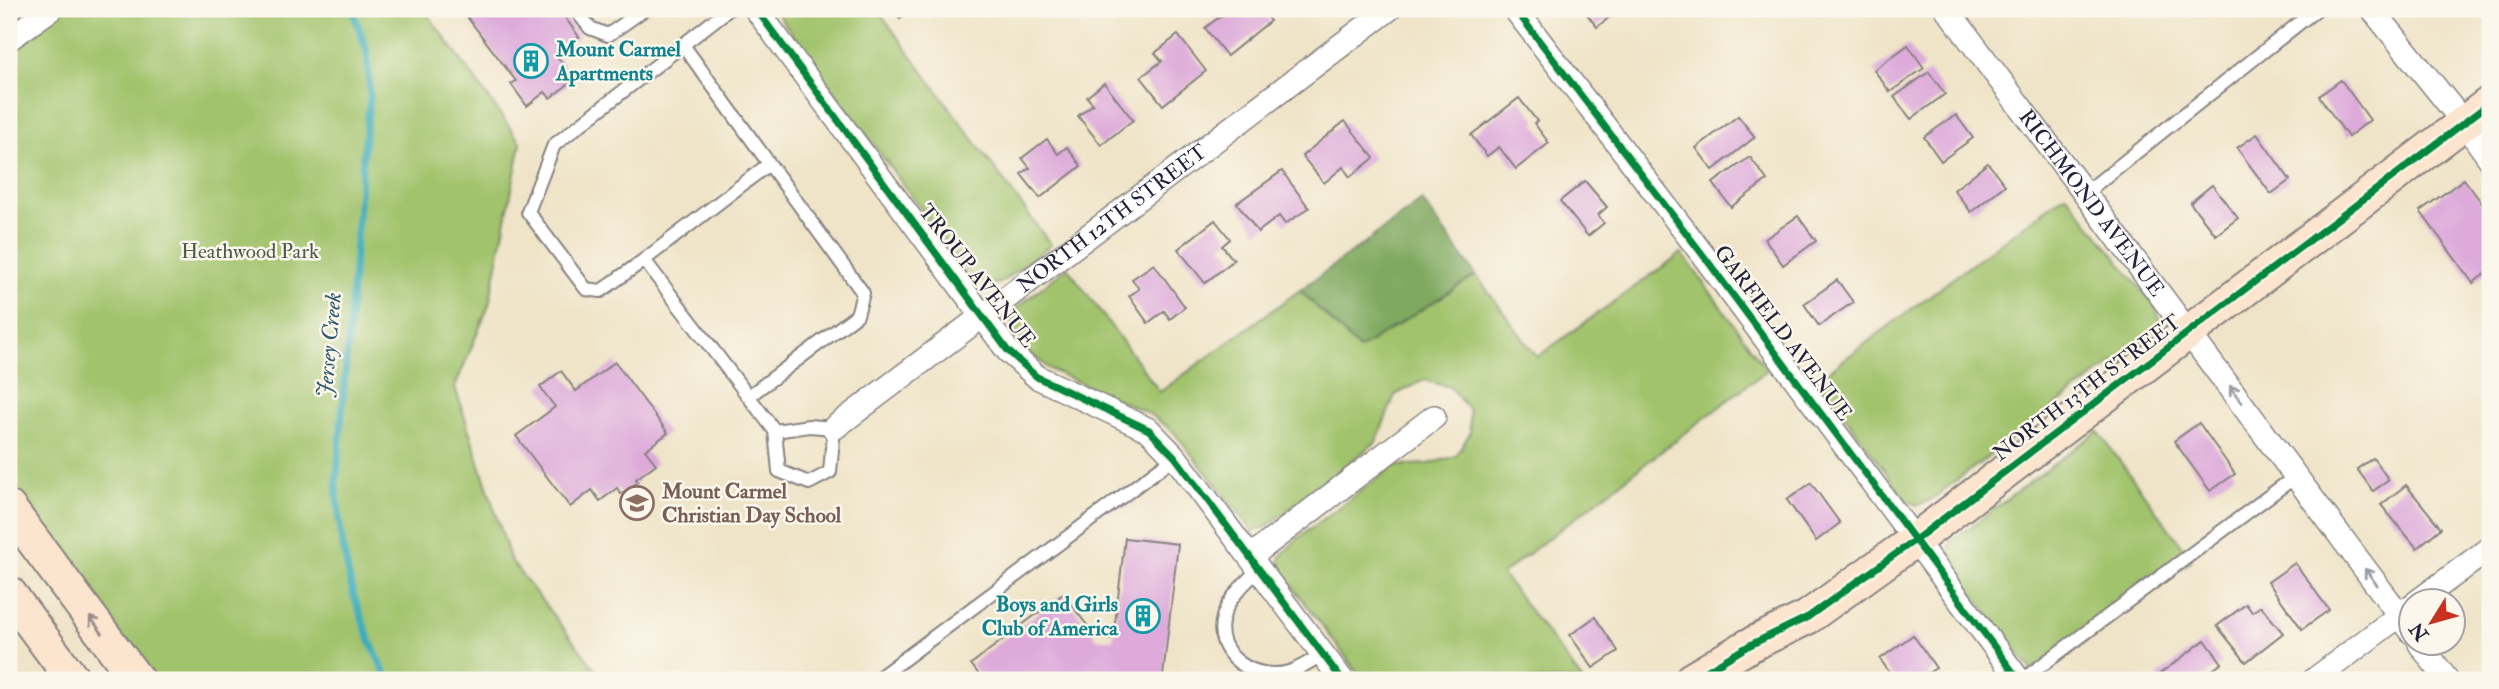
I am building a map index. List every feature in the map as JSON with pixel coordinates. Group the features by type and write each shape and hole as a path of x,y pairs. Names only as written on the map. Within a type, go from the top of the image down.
{"street":[{"path":"9,39 51,9"},
{"name":"TROUP AVENUE","path":"755,9 1008,351 1037,377 1149,430 1175,457 1342,680"},
{"name":"NORTH 12TH STREET","path":"834,428 1389,9"},
{"name":"GARFIELD AVENUE","path":"1515,9 2021,680"},
{"name":"RICHMOND AVENUE","path":"1947,9 2296,477 2398,600"},
{"path":"2372,9 2490,159"},
{"name":"NORTH 13TH STREET","path":"1690,680 1750,645 1808,617 1915,540 2490,103"},
{"path":"1254,563 1433,417"},
{"path":"9,508 137,680"},
{"path":"2442,588 2490,548"},
{"path":"9,593 74,680"},
{"path":"2314,680 2398,622"},
{"path":"2431,658 2447,680"}],"lane":[{"path":"575,9 590,29 608,35 645,9"},
{"path":"729,9 554,145 528,212 586,289 601,291 769,164"},
{"path":"2085,193 2317,9"},
{"path":"683,45 863,293 857,315 749,396"},
{"path":"644,260 775,431 779,471 809,483 830,472 834,428 809,426 775,431"},
{"path":"876,680 1175,457"},
{"path":"2021,680 2296,477"},
{"path":"1254,563 1231,599 1222,619 1222,639 1231,657 1246,668 1267,674 1289,672 1323,654"}],"green space":[{"name":"Heathwood Park","path":"9,9 424,9 521,143 489,305 455,387 511,561 599,674 610,680 151,680 9,488"},
{"path":"774,9 877,9 1051,245 1000,283 986,285 971,277"},
{"path":"2066,194 2155,307 2160,320 2155,331 1929,501 1917,505 1907,501 1818,379"},
{"path":"1422,201 1476,275 1359,349 1300,290"},
{"path":"1682,253 1767,370 1502,574 1582,680 1363,680 1282,572 1280,557 1297,539 1394,466 1429,464 1456,456 1470,433 1469,410 1450,387 1424,380 1395,395 1376,442 1266,527 1253,531 1173,431 1148,413 1051,370 1025,349 1012,326 1014,310 1067,267 1160,392 1300,290 1359,349 1476,275 1537,357"},
{"path":"2098,431 2192,560 2037,677 1954,569 1948,553 1950,542"}],"building":[{"name":"Mount Carmel Apartments","path":"461,9 552,9 557,15 561,12 579,37 556,55 565,67 561,71 570,83 550,98 545,92 527,106 511,84 516,81"},
{"path":"893,9 912,9 900,18"},
{"path":"1224,9 1261,9 1270,21 1227,56 1205,28 1226,12"},
{"path":"1583,9 1620,9 1597,27"},
{"path":"1178,35 1206,71 1163,105 1141,77 1162,61 1155,53"},
{"path":"1908,45 1924,68 1890,92 1874,70"},
{"path":"1929,72 1945,94 1911,119 1894,97"},
{"path":"2341,80 2370,120 2348,137 2319,96"},
{"path":"1104,83 1133,120 1101,145 1078,116 1093,104 1087,97"},
{"path":"1519,98 1537,121 1534,123 1549,143 1516,169 1499,147 1487,156 1471,135"},
{"path":"1956,115 1973,138 1941,161 1924,137"},
{"path":"1738,116 1755,137 1713,170 1696,148"},
{"path":"1345,121 1374,158 1350,177 1343,167 1324,183 1302,156"},
{"path":"2257,134 2290,180 2271,194 2237,148"},
{"path":"1047,139 1058,154 1067,147 1081,166 1040,198 1021,174 1030,168 1022,158"},
{"path":"1750,157 1767,180 1731,207 1713,183"},
{"path":"1988,163 2005,185 1971,212 1954,190"},
{"path":"1282,171 1309,208 1285,224 1279,216 1258,232 1237,203"},
{"path":"2464,179 2490,214 2490,270 2473,283 2420,211"},
{"path":"1585,181 1607,207 1598,215 1604,223 1588,236 1560,201"},
{"path":"2212,185 2238,218 2216,235 2190,203"},
{"path":"1798,216 1816,241 1783,265 1765,239"},
{"path":"1215,220 1230,239 1222,246 1234,260 1205,283 1178,249"},
{"path":"1154,264 1185,307 1170,319 1164,311 1148,323 1129,296 1139,289 1132,279"},
{"path":"1837,280 1853,302 1819,326 1804,304"},
{"path":"615,362 668,433 645,450 656,464 636,479 638,482 621,494 617,488 600,501 592,490 570,507 516,436 555,407 540,387 561,371 576,391"},
{"path":"2199,423 2235,474 2210,491 2174,441"},
{"path":"2373,458 2389,480 2373,491 2357,469"},
{"path":"1811,483 1840,523 1816,541 1787,500"},
{"path":"2406,485 2441,528 2417,548 2381,505"},
{"name":"Boys and Girls Club of America","path":"1125,538 1178,544 1163,676 1166,680 983,680 971,664 1063,594 1097,638 1113,640"},
{"path":"2295,563 2329,610 2302,629 2268,582"},
{"path":"2246,604 2252,612 2261,606 2283,633 2246,662 2217,626"},
{"path":"1595,617 1618,651 1593,668 1570,635"},
{"path":"1913,635 1936,668 1927,674 1932,680 1895,680 1880,659"},
{"path":"2205,640 2222,663 2199,680 2160,680 2157,676"}],"waterway":[{"name":"Jersey Creek","path":"352,9 367,51 370,97 336,487 342,543 352,591 388,680"}],"cycle path":[{"path":"756,9 1008,351 1037,377 1149,430 1175,457 1342,680"},
{"path":"1515,9 1706,259 2019,680"},
{"path":"1691,680 1750,645 1808,617 1915,540 2490,103"}],"place":[{"name":"Mount Carmel Apartments","path":"531,61"},
{"name":"Mount Carmel Christian Day School","path":"637,503"},
{"name":"Boys and Girls Club of America","path":"1143,616"}]}
